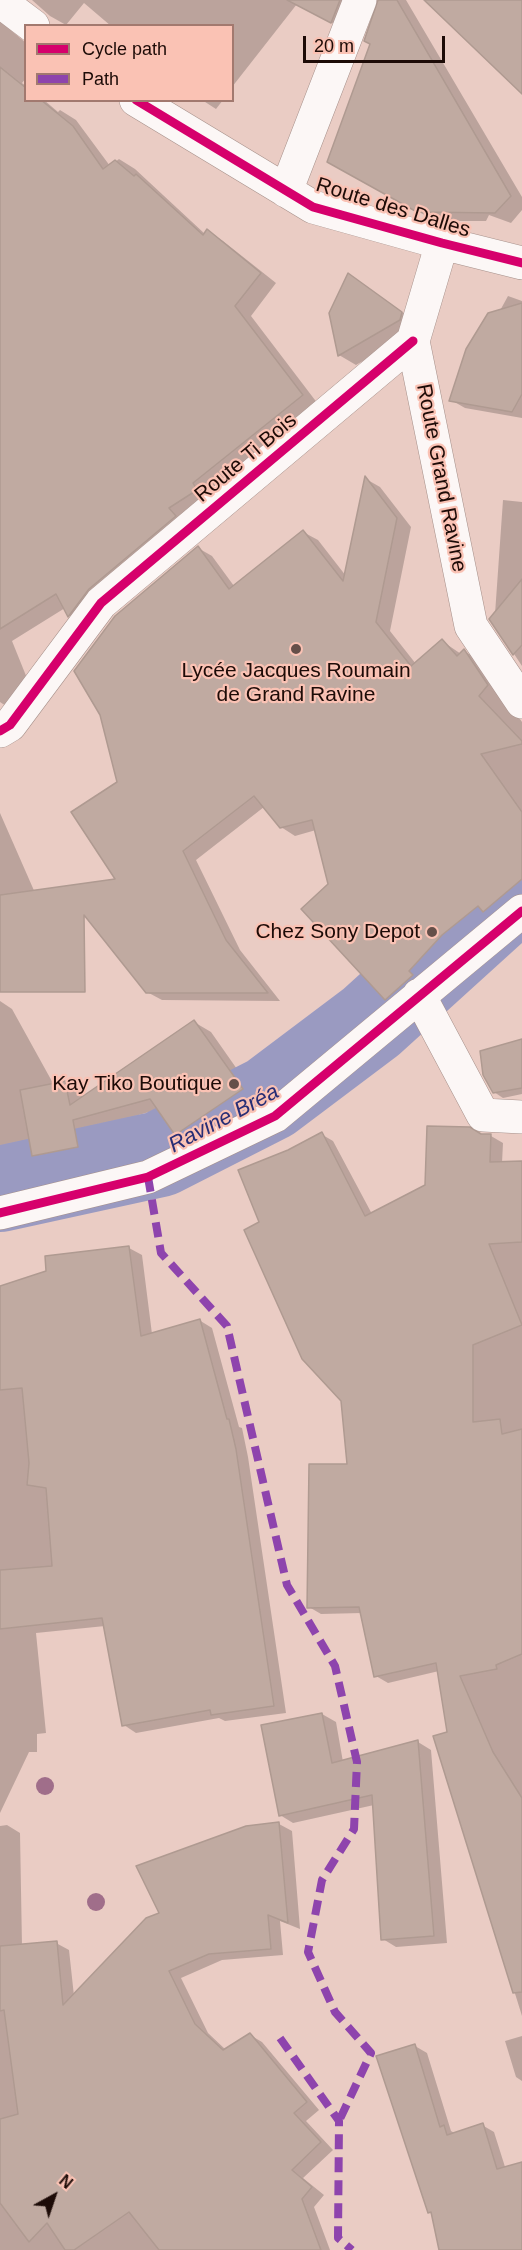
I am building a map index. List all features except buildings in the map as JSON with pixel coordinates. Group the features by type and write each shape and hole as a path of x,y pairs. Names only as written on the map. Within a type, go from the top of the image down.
{"street":[{"path":"286,191 360,0"},
{"path":"0,1 30,24"},
{"name":"Route des Dalles","path":"139,102 313,207 522,263"},
{"name":"Route Grand Ravine","path":"442,243 413,341 471,626 522,702"},
{"name":"Route Ti Bois","path":"0,731 10,725 101,603 413,341"},
{"path":"0,1213 148,1177 274,1116 522,911"},
{"path":"419,995 483,1115 522,1117"}],"waterway":[{"name":"Ravine Bréa","path":"0,1189 160,1154 270,1098 371,1022 522,885"}],"marked path":[{"path":"148,1177 161,1253 227,1326 287,1585 335,1666 357,1762 354,1829 322,1880 308,1952 335,2012 371,2053 339,2121"},
{"path":"280,2038 339,2121 338,2238 352,2250"}],"cycle path":[{"path":"139,102 313,207 522,263"},
{"path":"0,731 10,725 101,603 413,341"},
{"path":"0,1213 148,1177 275,1116 522,911"}],"place":[{"name":"Lycée Jacques Roumain de Grand Ravine","path":"296,649"},
{"name":"Chez Sony Depot","path":"432,932"},
{"name":"Kay Tiko Boutique","path":"234,1084"}]}
